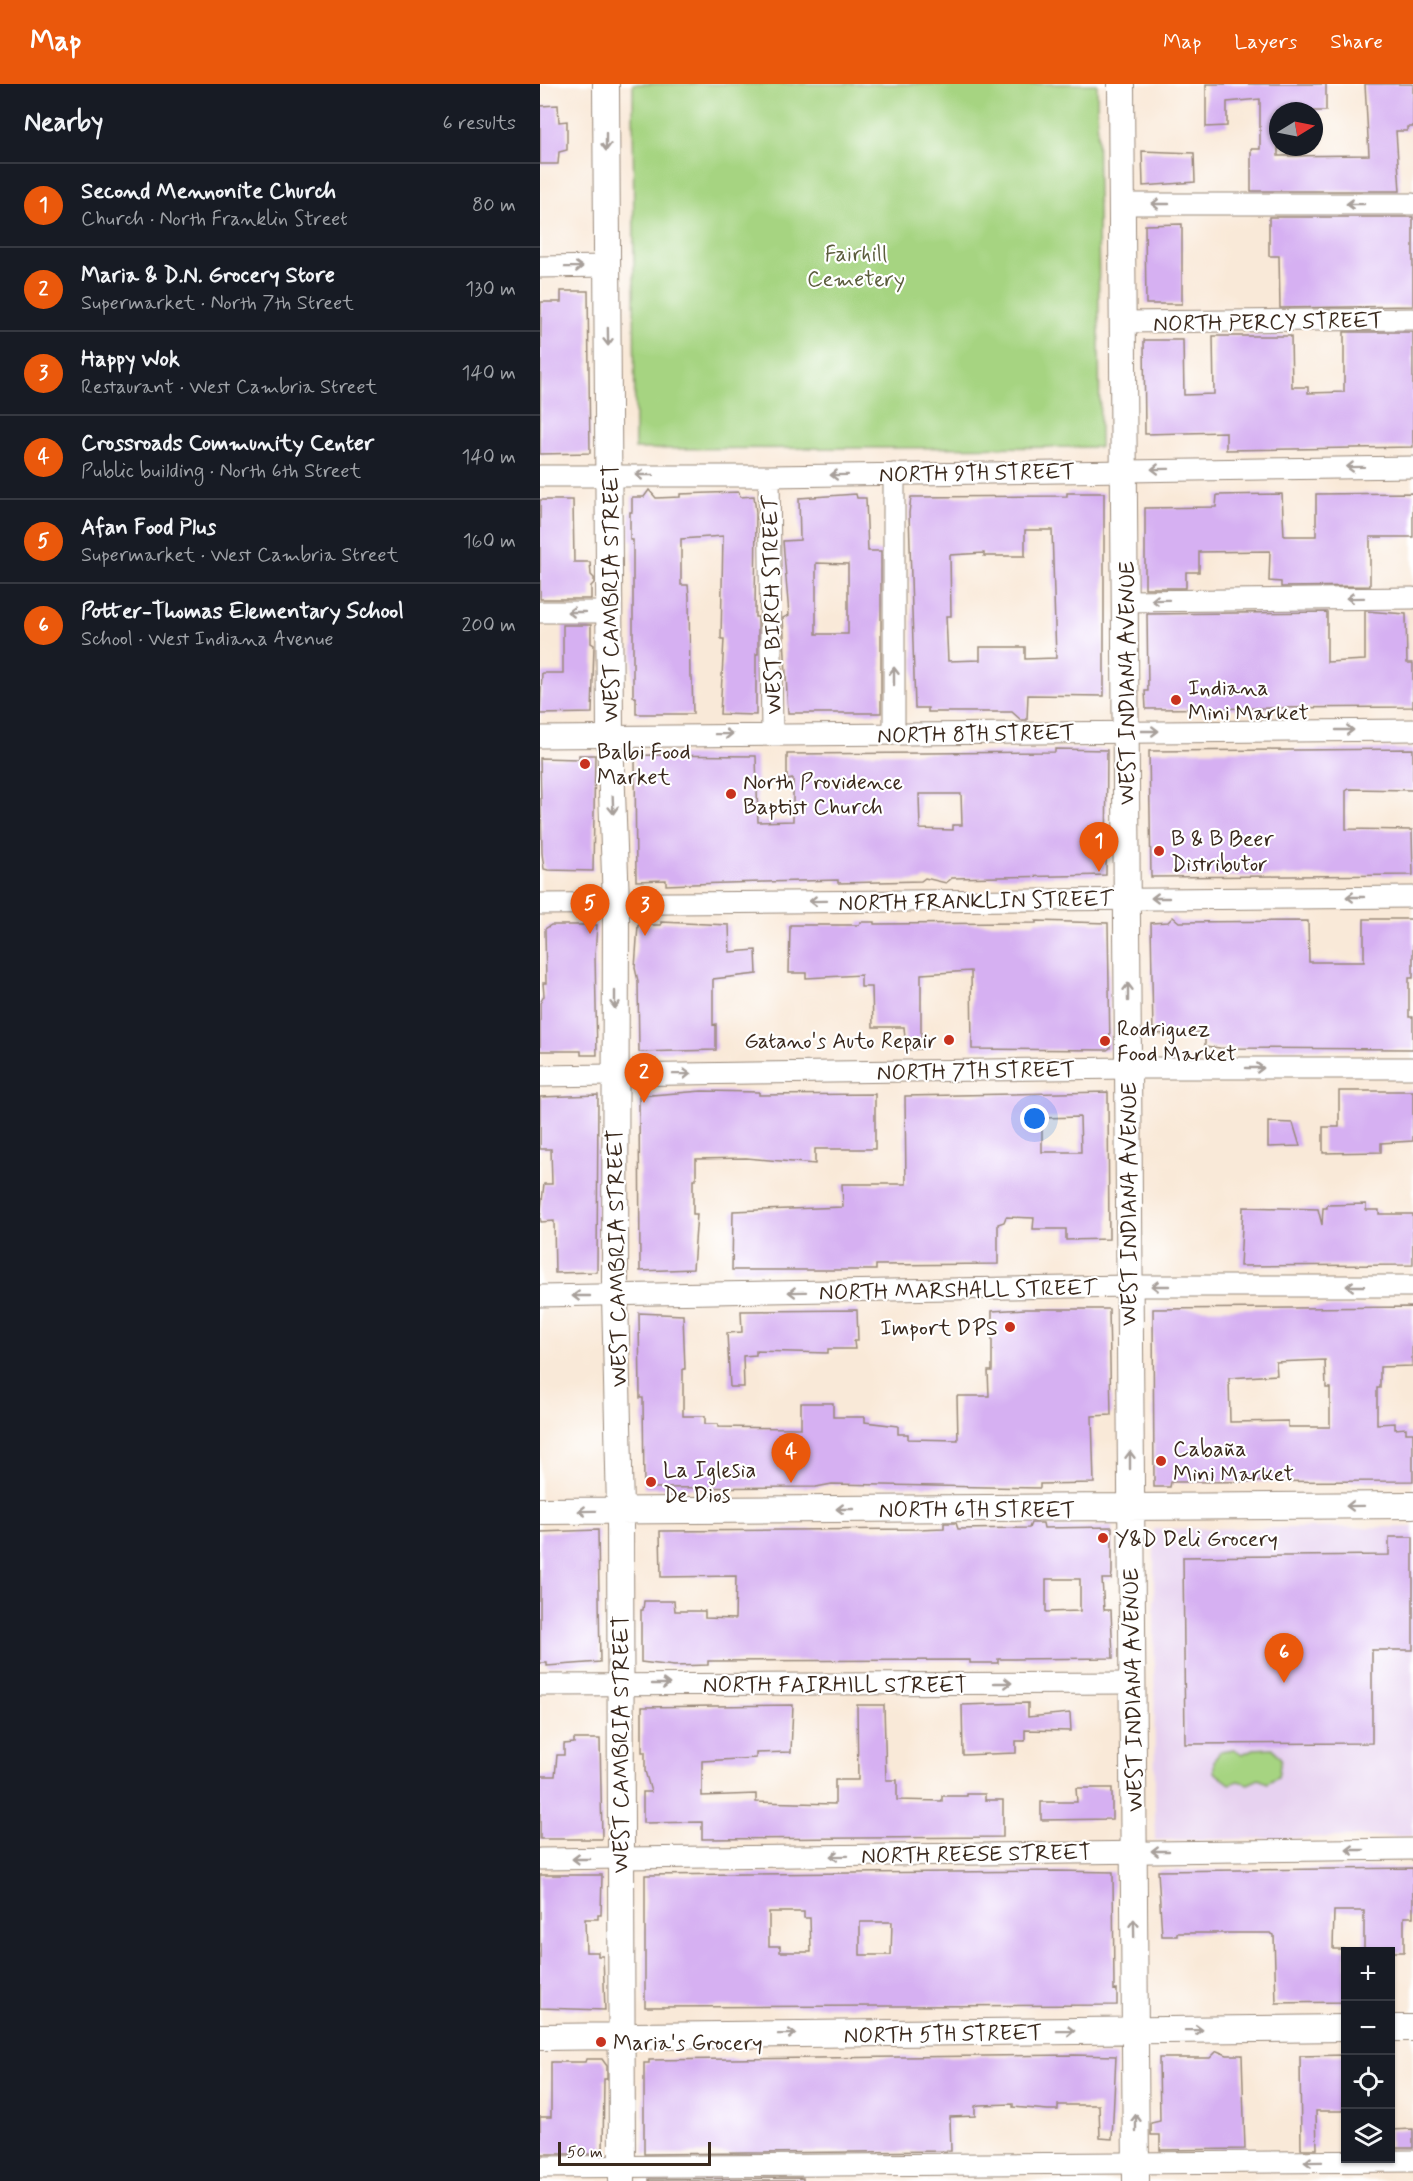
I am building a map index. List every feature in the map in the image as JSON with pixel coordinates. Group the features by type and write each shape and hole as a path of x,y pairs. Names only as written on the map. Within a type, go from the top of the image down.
{"street":[{"name":"WEST CAMBRIA STREET","path":"606,84 610,736 616,903 615,1296 620,1510 622,2173"},
{"name":"WEST INDIANA AVENUE","path":"1122,84 1122,322 1125,469 1124,731 1128,898 1131,1683 1136,2173"},
{"path":"1122,204 1413,204"},
{"path":"540,267 607,267"},
{"name":"NORTH PERCY STREET","path":"1122,322 1413,319"},
{"name":"NORTH 9TH STREET","path":"540,476 769,476 1125,469 1413,467"},
{"path":"894,474 894,734"},
{"name":"WEST BIRCH STREET","path":"769,476 772,734"},
{"path":"1125,601 1413,598"},
{"path":"540,612 611,612"},
{"name":"NORTH 8TH STREET","path":"540,737 1413,730"},
{"name":"NORTH FRANKLIN STREET","path":"540,904 1413,897"},
{"name":"NORTH 7TH STREET","path":"540,1076 1128,1068 1413,1068"},
{"name":"NORTH MARSHALL STREET","path":"540,1296 1129,1286 1413,1286"},
{"name":"NORTH 6TH STREET","path":"540,1511 1413,1505"},
{"name":"NORTH FAIRHILL STREET","path":"540,1685 1131,1683"},
{"name":"NORTH REESE STREET","path":"540,1860 1413,1849"},
{"name":"NORTH 5TH STREET","path":"540,2037 1341,2028"},
{"path":"1395,2028 1413,2028"},
{"path":"540,2167 622,2173 1136,2173 1413,2161"}],"shaded area":[{"path":"1413,1527 1413,1836 1155,1840 1154,1529"}],"green space":[{"name":"Fairhill Cemetery","path":"633,84 1097,84 1100,447 635,449"},
{"path":"1273,1748 1281,1759 1278,1777 1267,1783 1259,1779 1248,1784 1239,1781 1230,1784 1214,1772 1214,1760 1221,1751 1234,1749 1242,1754 1253,1749"}],"building":[{"path":"1206,84 1326,84 1326,111 1323,111 1323,102 1269,102 1269,156 1369,155 1365,84 1413,84 1413,127 1407,127 1407,131 1396,131 1400,191 1251,191 1251,149 1260,149 1260,99 1227,102 1227,126 1206,127"},
{"path":"558,105 559,122 567,121 567,150 559,152 558,164 540,164 540,106"},
{"path":"1142,151 1194,153 1195,182 1143,186"},
{"path":"1269,217 1413,217 1413,306 1280,308 1279,256 1269,256"},
{"path":"1182,224 1182,304 1146,304 1145,225"},
{"path":"561,291 588,291 590,453 540,454 541,302 561,302"},
{"path":"1344,332 1413,332 1413,447 1226,450 1226,432 1145,434 1144,340 1183,340 1184,395 1214,394 1213,336 1291,336 1292,387 1308,387 1308,393 1344,392"},
{"path":"649,490 656,498 680,497 680,494 739,492 740,497 754,496 756,512 755,617 758,617 756,715 720,714 724,639 721,639 723,536 681,539 681,585 688,585 689,596 693,714 636,714 636,698 633,696 633,540 630,540 630,512 632,512 632,497 644,497"},
{"path":"1067,493 1104,493 1104,696 1028,695 1027,720 1021,720 1012,712 928,712 928,708 915,708 909,513 911,497 1067,496","holes":["1025,530 1052,530 1056,658 1025,659 1025,647 980,647 980,660 948,661 946,616 951,616 950,555 984,553 984,556 1025,556"]},
{"path":"1413,493 1413,537 1370,537 1370,586 1281,587 1281,582 1269,581 1270,551 1199,552 1199,572 1186,572 1186,588 1145,588 1145,508 1216,507 1217,495 1282,494 1284,536 1316,536 1316,494"},
{"path":"856,494 857,498 866,498 868,551 881,551 881,713 788,713 783,618 789,615 783,541 800,540 799,498","holes":["816,563 848,564 848,634 816,634"]},
{"path":"540,500 573,500 574,562 590,562 591,575 594,578 591,586 591,599 540,599"},
{"path":"1365,611 1406,614 1407,663 1413,663 1413,707 1146,709 1145,691 1148,691 1147,614 1327,612 1327,662 1365,660"},
{"path":"563,625 591,625 591,643 594,645 592,713 540,714 542,673 563,673"},
{"path":"1055,749 1107,750 1106,875 952,878 946,883 925,878 921,881 838,883 838,880 666,885 666,880 636,881 635,755 756,756 758,822 793,821 793,779 787,780 787,754 1055,752","holes":["919,794 961,794 962,825 953,825 953,830 920,829"]},
{"path":"1413,749 1413,790 1349,789 1346,791 1346,829 1412,830 1413,875 1151,877 1149,751"},
{"path":"579,755 595,755 593,871 544,869 540,758 579,759"},
{"path":"1173,917 1179,922 1308,921 1309,962 1364,962 1364,919 1413,919 1413,978 1409,978 1409,1017 1413,1017 1413,1049 1220,1048 1205,1046 1205,1032 1153,1034 1151,923 1168,922"},
{"path":"1036,921 1108,923 1110,1048 1107,1050 972,1049 971,971 921,974 921,1049 906,1050 904,1027 873,1027 872,987 861,987 861,975 806,978 806,973 789,973 790,925 859,925 860,922 874,922 874,924 1036,923"},
{"path":"661,922 729,925 730,952 756,950 757,974 713,979 713,1025 716,1024 716,1050 639,1052 638,981 635,968 638,925 661,925"},
{"path":"551,925 597,925 595,955 597,1055 581,1055 581,1051 540,1051 540,1003 544,996 543,983 546,983 545,929"},
{"path":"702,1091 759,1092 759,1095 875,1094 875,1149 815,1149 815,1164 746,1158 696,1159 696,1180 693,1180 693,1214 697,1214 693,1269 640,1271 639,1096"},
{"path":"1339,1091 1413,1091 1413,1141 1381,1143 1381,1152 1323,1153 1323,1127 1339,1127"},
{"path":"1108,1092 1109,1239 1066,1240 1066,1229 1033,1229 1034,1218 1006,1217 1004,1222 998,1224 998,1264 876,1265 876,1270 732,1270 733,1211 843,1207 842,1184 906,1184 905,1096","holes":["1080,1117 1081,1152 1042,1152 1042,1118"]},
{"path":"598,1095 597,1272 555,1273 554,1221 541,1222 540,1218 544,1184 552,1184 551,1149 540,1149 540,1097"},
{"path":"1268,1122 1293,1123 1300,1146 1268,1147"},
{"path":"1366,1204 1366,1210 1379,1210 1379,1214 1413,1214 1413,1265 1240,1266 1243,1207 1318,1209 1322,1225 1323,1208 1327,1208 1327,1205"},
{"path":"1413,1307 1412,1366 1380,1367 1380,1388 1377,1388 1377,1424 1395,1423 1395,1429 1406,1428 1406,1433 1413,1433 1413,1481 1171,1482 1170,1487 1154,1487 1153,1309","holes":["1325,1360 1326,1388 1330,1388 1330,1427 1288,1427 1288,1421 1230,1422 1229,1378 1277,1375 1276,1362"]},
{"path":"1109,1309 1111,1415 1092,1416 1094,1483 1040,1484 1040,1488 832,1484 816,1487 644,1488 639,1313 683,1315 685,1369 683,1369 683,1416 705,1416 705,1424 718,1424 718,1427 801,1428 801,1403 833,1403 833,1417 865,1417 865,1422 898,1426 898,1434 908,1434 908,1439 958,1440 957,1396 989,1396 988,1371 992,1371 992,1311"},
{"path":"857,1310 858,1341 854,1341 855,1349 828,1349 828,1353 756,1351 756,1355 743,1356 744,1387 730,1387 727,1333 742,1332 741,1311"},
{"path":"944,1523 956,1523 958,1529 1029,1528 1031,1523 1043,1523 1044,1528 1112,1527 1111,1579 1102,1579 1104,1610 1111,1610 1113,1658 998,1659 998,1663 970,1663 970,1660 708,1661 708,1665 674,1666 641,1662 641,1610 643,1610 644,1601 674,1601 675,1611 705,1611 705,1618 735,1619 736,1576 661,1577 660,1531 944,1528","holes":["1046,1579 1080,1579 1080,1611 1046,1612"]},
{"path":"598,1530 600,1662 547,1666 547,1663 540,1663 540,1532"},
{"path":"1389,1537 1413,1537 1413,1650 1372,1650 1372,1743 1185,1744 1183,1557 1389,1555"},
{"path":"1028,1703 1028,1717 1070,1713 1071,1731 1025,1730 1025,1741 1016,1741 1016,1753 963,1755 962,1705"},
{"path":"793,1705 791,1752 756,1753 756,1758 702,1761 702,1796 756,1794 756,1802 835,1804 835,1780 858,1780 857,1705 884,1705 886,1780 897,1780 897,1800 942,1801 942,1796 985,1794 985,1800 1003,1800 1003,1837 702,1839 702,1822 643,1823 643,1792 651,1792 645,1771 645,1752 642,1752 642,1707"},
{"path":"574,1739 600,1739 602,1839 540,1839 540,1776 555,1776 557,1755 564,1755 564,1744 574,1743"},
{"path":"1076,1788 1112,1788 1112,1819 1041,1820 1041,1802 1077,1802"},
{"path":"1413,1868 1413,1917 1404,1917 1404,1952 1395,1952 1395,1947 1364,1947 1364,1911 1334,1911 1333,1949 1341,1949 1341,2002 1276,2003 1274,1935 1270,1933 1177,1933 1177,1936 1162,1936 1158,1871"},
{"path":"1113,1872 1114,1990 1117,1989 1117,2005 645,2007 645,1875","holes":["769,1912 804,1912 804,1918 810,1918 811,1952 780,1952 780,1946 769,1946","860,1922 892,1922 891,1955 860,1955"]},
{"path":"540,1875 602,1875 601,1915 598,1915 598,1919 585,1919 586,1952 598,1952 598,1956 603,1956 605,2010 540,2008"},
{"path":"1217,2051 1227,2055 1242,2055 1245,2149 1160,2150 1160,2135 1151,2135 1151,2123 1160,2121 1159,2058 1210,2058"},
{"path":"1341,2055 1341,2111 1316,2111 1317,2149 1301,2149 1300,2056"},
{"path":"1116,2056 1112,2139 1100,2138 1099,2105 1058,2105 1058,2110 1048,2110 1013,2107 1013,2104 979,2105 975,2106 975,2116 950,2117 951,2151 644,2154 644,2063 649,2063 649,2060"},
{"path":"586,2059 602,2059 607,2066 607,2079 604,2079 603,2154 540,2154 540,2117 551,2117 551,2062 585,2062"},
{"path":"1413,2129 1413,2148 1395,2148 1395,2130"},
{"path":"803,2178 803,2181 649,2181 649,2179"}],"place":[{"name":"Indiana Mini Market","path":"1176,700"},
{"name":"Balbi Food Market","path":"585,764"},
{"name":"North Providence Baptist Church","path":"731,794"},
{"name":"B & B Beer Distributor","path":"1159,851"},
{"name":"Second Mennonite Church","path":"1099,872"},
{"name":"Afan Food Plus","path":"590,934"},
{"name":"Happy Wok","path":"645,936"},
{"name":"Gatano's Auto Repair","path":"949,1040"},
{"name":"Rodriguez Food Market","path":"1105,1041"},
{"name":"Maria & D.N. Grocery Store","path":"644,1103"},
{"name":"Import DPS","path":"1010,1327"},
{"name":"Cabaña Mini Market","path":"1161,1461"},
{"name":"La Iglesia De Dios","path":"651,1482"},
{"name":"Crossroads Community Center","path":"791,1483"},
{"name":"Y&D Deli Grocery","path":"1103,1538"},
{"name":"Potter-Thomas Elementary School","path":"1284,1683"},
{"name":"Maria's Grocery","path":"601,2042"}]}
